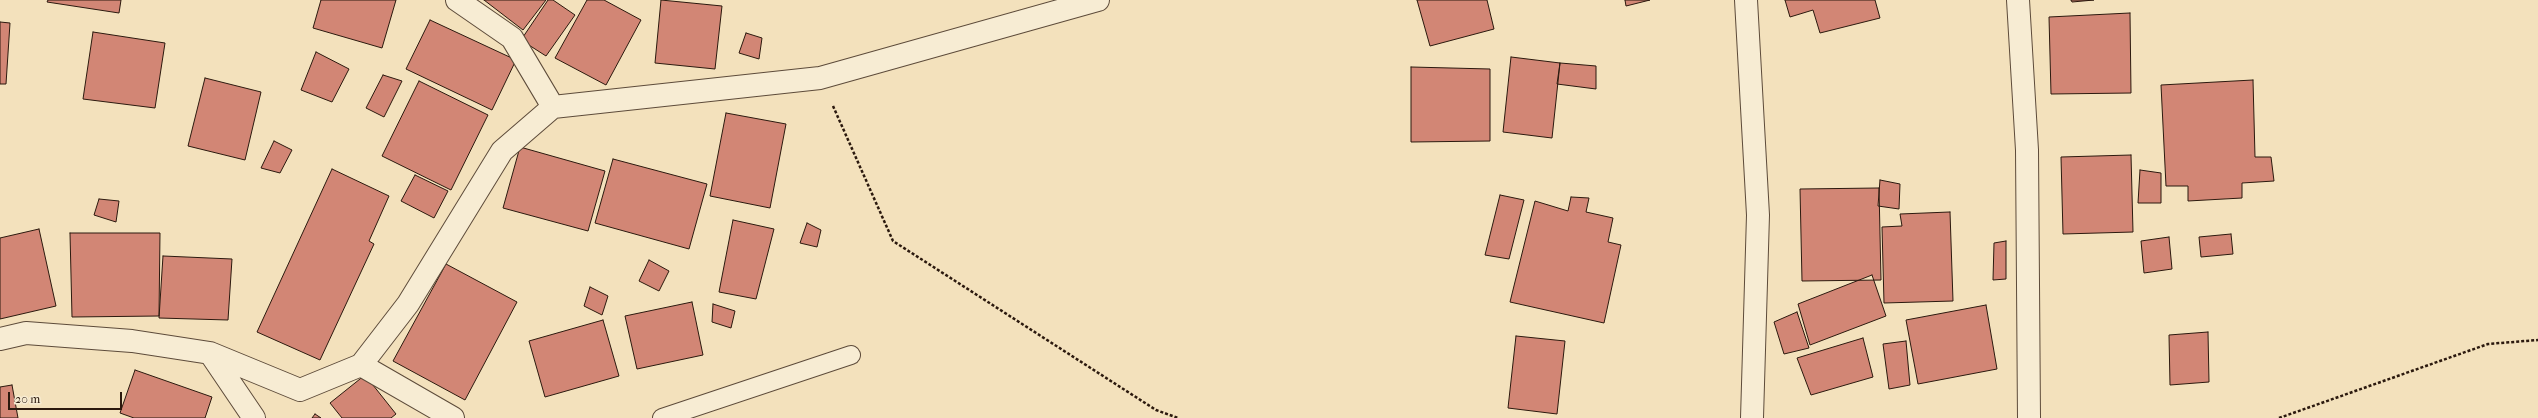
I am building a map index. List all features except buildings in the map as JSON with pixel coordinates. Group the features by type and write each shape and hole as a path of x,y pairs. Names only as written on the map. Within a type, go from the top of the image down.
{"street":[{"path":"458,0 512,38 553,107"},
{"path":"0,339 26,333 132,341 210,353 300,390 361,365 408,304 502,151 553,107 820,78 1098,0"},
{"path":"1746,0 1758,215 1752,418"},
{"path":"2018,0 2027,150 2029,418"},
{"path":"210,353 254,418"},
{"path":"361,365 453,418"}],"lane":[{"path":"662,418 851,355"}],"path":[{"path":"820,78 893,241 1156,410 1178,418"},
{"path":"2279,418 2488,344 2538,340"}]}
